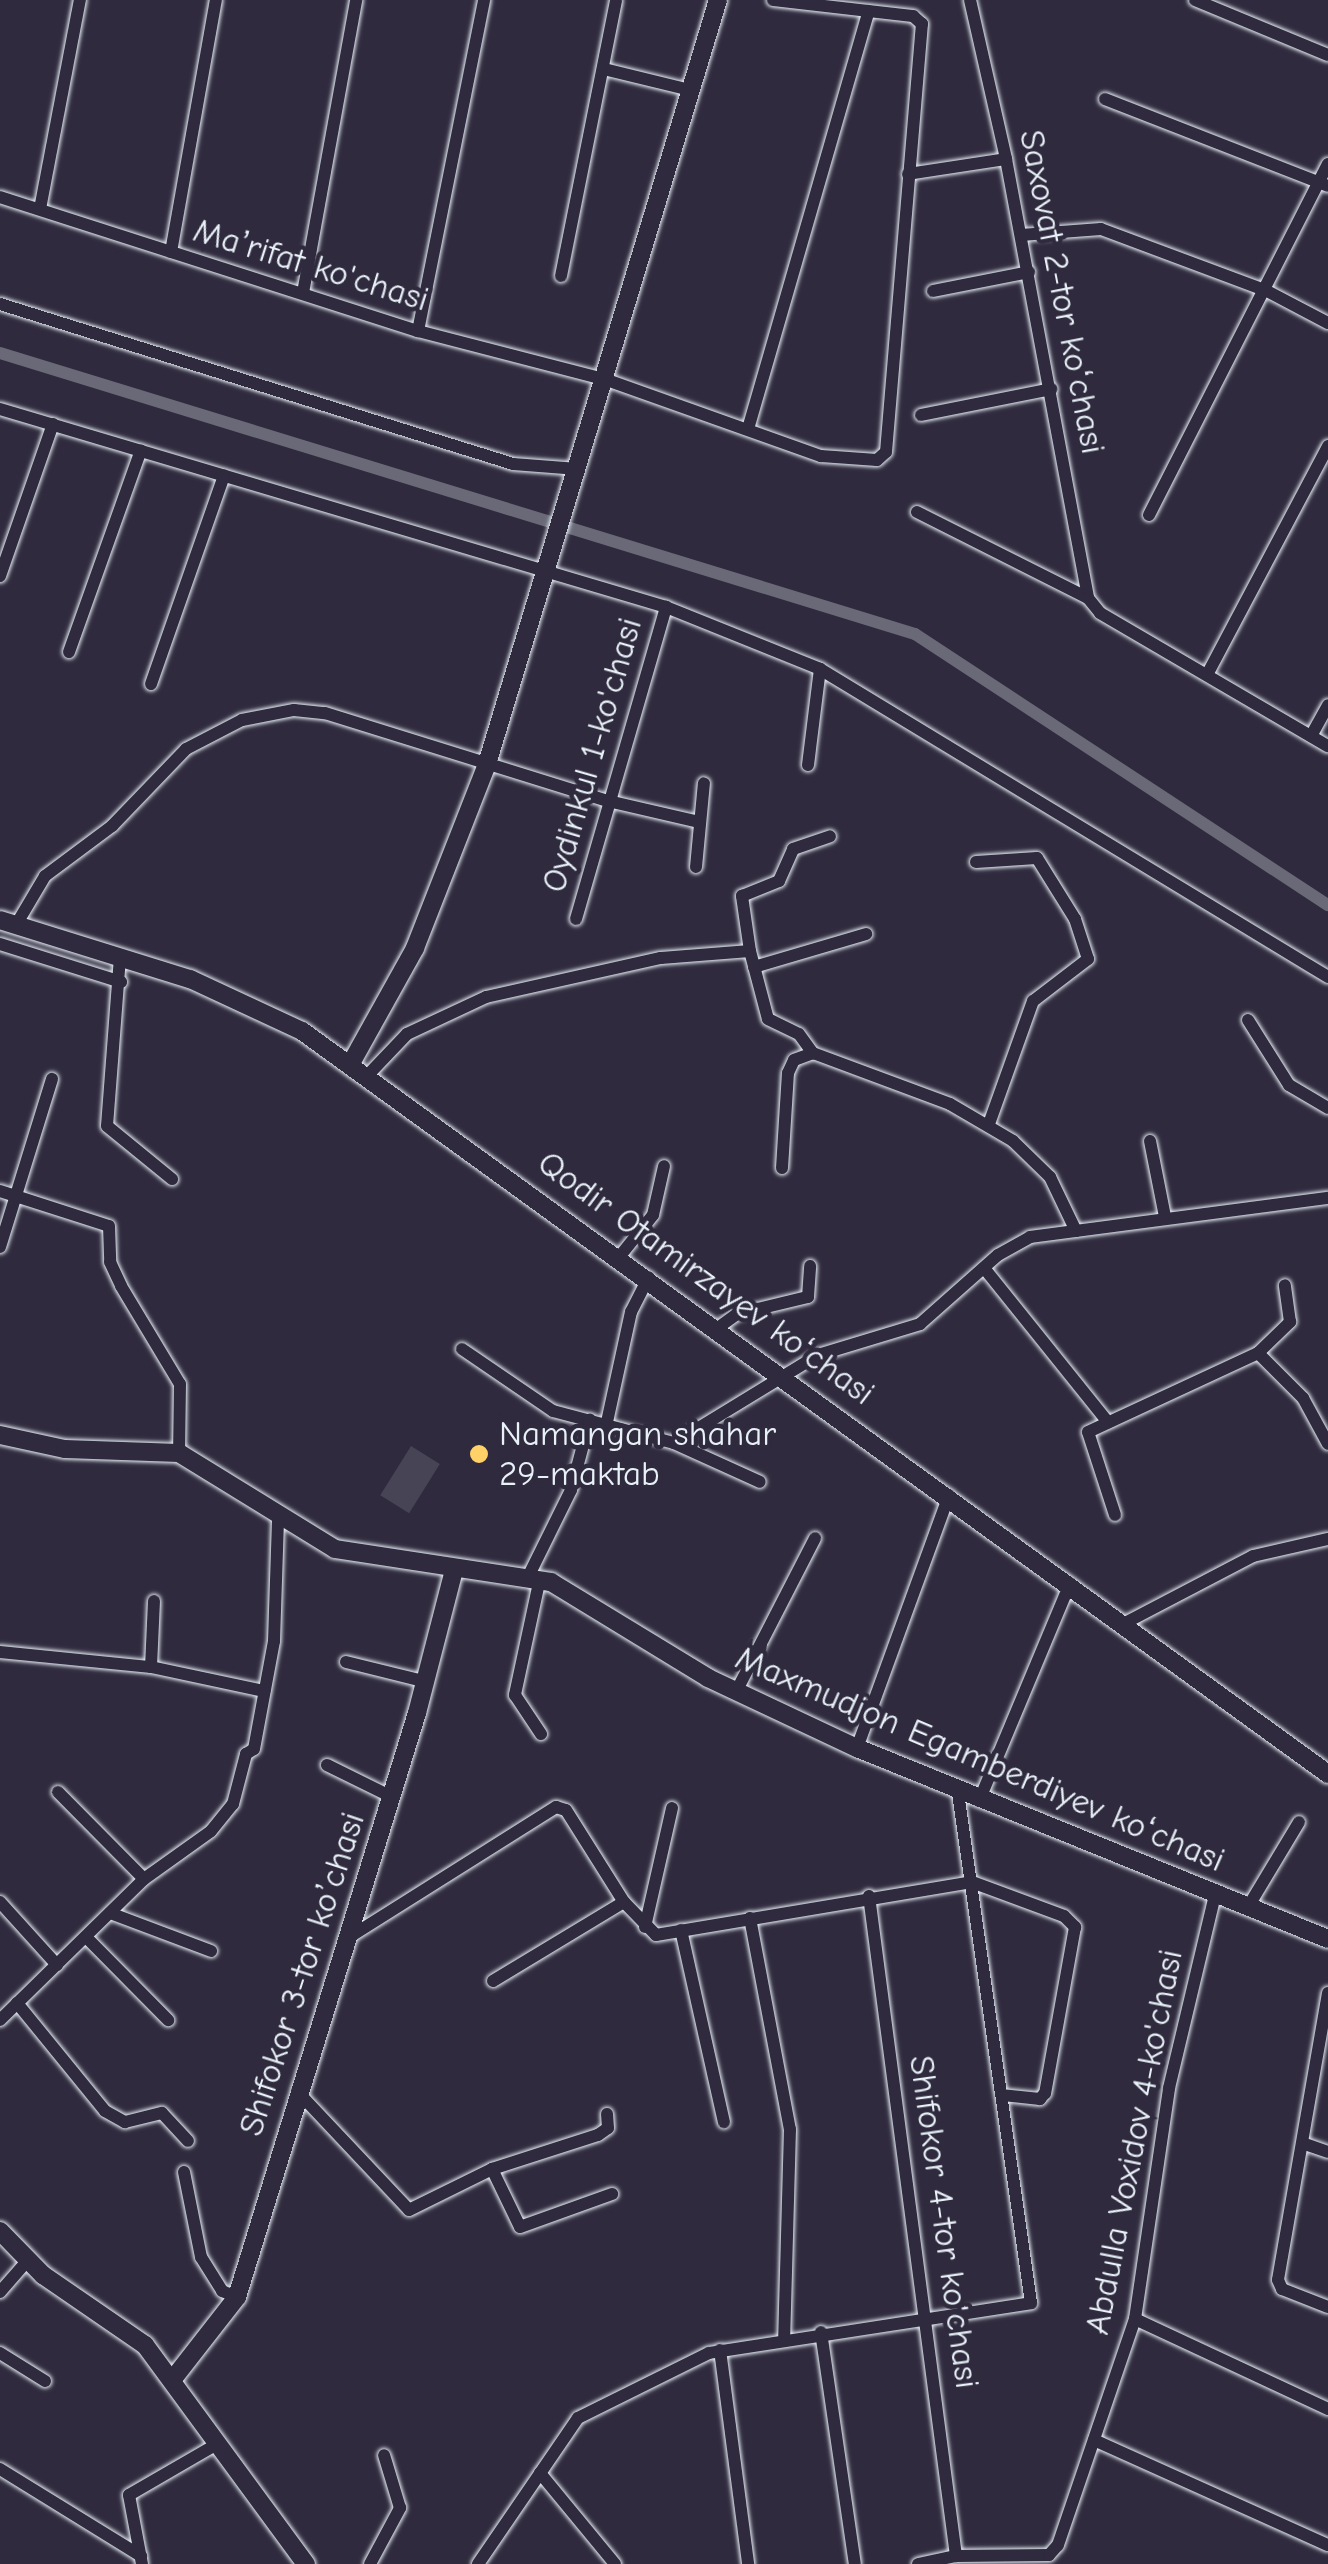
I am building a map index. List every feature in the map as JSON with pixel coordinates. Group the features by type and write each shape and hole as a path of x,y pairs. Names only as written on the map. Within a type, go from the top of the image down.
{"street":[{"path":"40,209 80,0"},
{"path":"171,252 216,0"},
{"path":"303,293 356,0"},
{"path":"418,331 484,0"},
{"path":"562,276 616,0"},
{"path":"350,1064 415,948 487,764 718,0"},
{"path":"773,0 913,16 922,24 908,174 1006,159"},
{"name":"Saxovat 2-tor koʻchasi","path":"970,0 1052,389 1088,598"},
{"path":"1195,0 1328,54"},
{"path":"748,429 869,11"},
{"path":"604,69 690,90"},
{"path":"1106,98 1324,184"},
{"path":"1149,515 1324,184 1328,164"},
{"name":"Maʼrifat ko'chasi","path":"0,197 418,331 606,380 820,456 872,461 885,454 908,174"},
{"path":"1021,235 1066,226 1100,229 1266,291 1328,323"},
{"path":"933,291 1028,272"},
{"path":"0,304 512,464 577,475"},
{"path":"921,415 1052,389"},
{"path":"0,409 549,569 666,607 820,669 1328,977"},
{"path":"0,576 53,424"},
{"path":"1208,673 1328,446"},
{"path":"70,652 141,450"},
{"path":"151,684 224,476"},
{"path":"918,512 1088,598 1100,613 1328,746"},
{"name":"Oydinkul 1-ko'chasi","path":"576,920 666,607"},
{"path":"808,765 820,669"},
{"path":"1311,736 1328,705"},
{"path":"8,922 45,876 112,826 186,749 242,720 309,710 608,802 700,822"},
{"path":"696,867 704,783"},
{"path":"830,836 790,851 779,881 742,896 750,951 768,1019 799,1034 813,1053 989,1124 1036,1160 1076,1231"},
{"path":"976,862 1038,858 1074,919 1088,960 1033,1001 989,1124"},
{"name":"Qodir Otamirzayev koʻchasi","path":"8,922 120,956 240,1000 350,1064 719,1327 1328,1774"},
{"path":"754,967 866,934"},
{"path":"0,944 122,982"},
{"path":"367,1076 407,1034 486,997 660,958 750,951"},
{"path":"120,956 122,982 107,1126 114,1139 172,1179"},
{"path":"1248,1020 1289,1085 1328,1108"},
{"path":"782,1168 788,1073 794,1060 813,1053"},
{"path":"0,1247 7,1193 52,1079"},
{"path":"1150,1141 1165,1217"},
{"path":"620,1256 653,1215 664,1166"},
{"path":"0,1436 65,1450 180,1453 180,1384 110,1262 109,1226 7,1193"},
{"path":"674,1443 839,1347 920,1324 1014,1243 1165,1217 1328,1198"},
{"path":"719,1327 737,1314 808,1296 810,1266"},
{"path":"984,1268 1108,1422"},
{"path":"607,1422 631,1312 649,1277"},
{"path":"1115,1516 1087,1436 1108,1422 1258,1353 1290,1322 1285,1286"},
{"path":"462,1349 527,1398 674,1443 760,1482"},
{"path":"1258,1353 1303,1398 1328,1444"},
{"path":"541,1734 515,1695 534,1576 571,1490 590,1419"},
{"name":"Maxmudjon Egamberdiyev koʻchasi","path":"180,1453 278,1518 358,1556 454,1570 534,1576 736,1692 857,1748 958,1793 1328,1938"},
{"path":"857,1748 948,1495"},
{"path":"0,2020 144,1879 226,1817 254,1749 274,1641 278,1518"},
{"path":"736,1692 815,1538"},
{"path":"1124,1623 1254,1556 1328,1538"},
{"name":"Shifokor 3-tor koʼchasi","path":"173,2379 237,2297 297,2092 392,1797 454,1570"},
{"path":"978,1801 1070,1582"},
{"path":"150,1667 154,1601"},
{"path":"0,1652 150,1667 264,1691"},
{"path":"346,1662 426,1682"},
{"path":"327,1764 392,1797"},
{"path":"58,1792 144,1879"},
{"path":"478,2564 578,2418 720,2350 1030,2304 958,1793"},
{"path":"346,1939 556,1808 566,1810 624,1902 656,1935 869,1896 972,1882 1064,1916 1075,1928 1045,2094 1040,2099 1003,2095"},
{"path":"645,1927 672,1808"},
{"path":"1248,1907 1299,1822"},
{"name":"Abdulla Voxidov 4-ko'chasi","path":"918,2564 956,2556 1048,2560 1135,2320 1169,2088 1214,1894"},
{"name":"Shifokor 4-tor ko'chasi","path":"869,1896 928,2320 956,2556"},
{"path":"0,1902 58,1965"},
{"path":"493,1981 624,1902"},
{"path":"110,1914 211,1952"},
{"path":"750,1918 790,2129 784,2338"},
{"path":"681,1930 724,2122"},
{"path":"86,1937 168,2020"},
{"path":"1328,1993 1279,2284 1328,2308"},
{"path":"17,2003 106,2111 125,2122 162,2113 188,2141"},
{"path":"297,2092 409,2210 492,2169 598,2135 608,2128 607,2114"},
{"path":"1305,2144 1328,2152"},
{"path":"492,2169 520,2227 612,2194"},
{"path":"184,2172 200,2257 222,2291 237,2297"},
{"path":"0,2232 28,2260 144,2344 306,2564"},
{"path":"0,2292 28,2260"},
{"path":"1135,2320 1328,2409"},
{"path":"822,2332 855,2564"},
{"path":"720,2350 748,2564"},
{"path":"0,2353 45,2381"},
{"path":"1094,2440 1328,2545"},
{"path":"141,2560 129,2495 216,2444"},
{"path":"370,2564 400,2508 384,2455"},
{"path":"0,2469 141,2560"},
{"path":"540,2473 615,2564"}],"shaded area":[{"path":"411,1446 440,1464 409,1513 380,1495"}],"waterway":[{"path":"0,353 915,634 1328,905"}],"place":[{"name":"Namangan shahar 29-maktab","path":"479,1454"}]}
